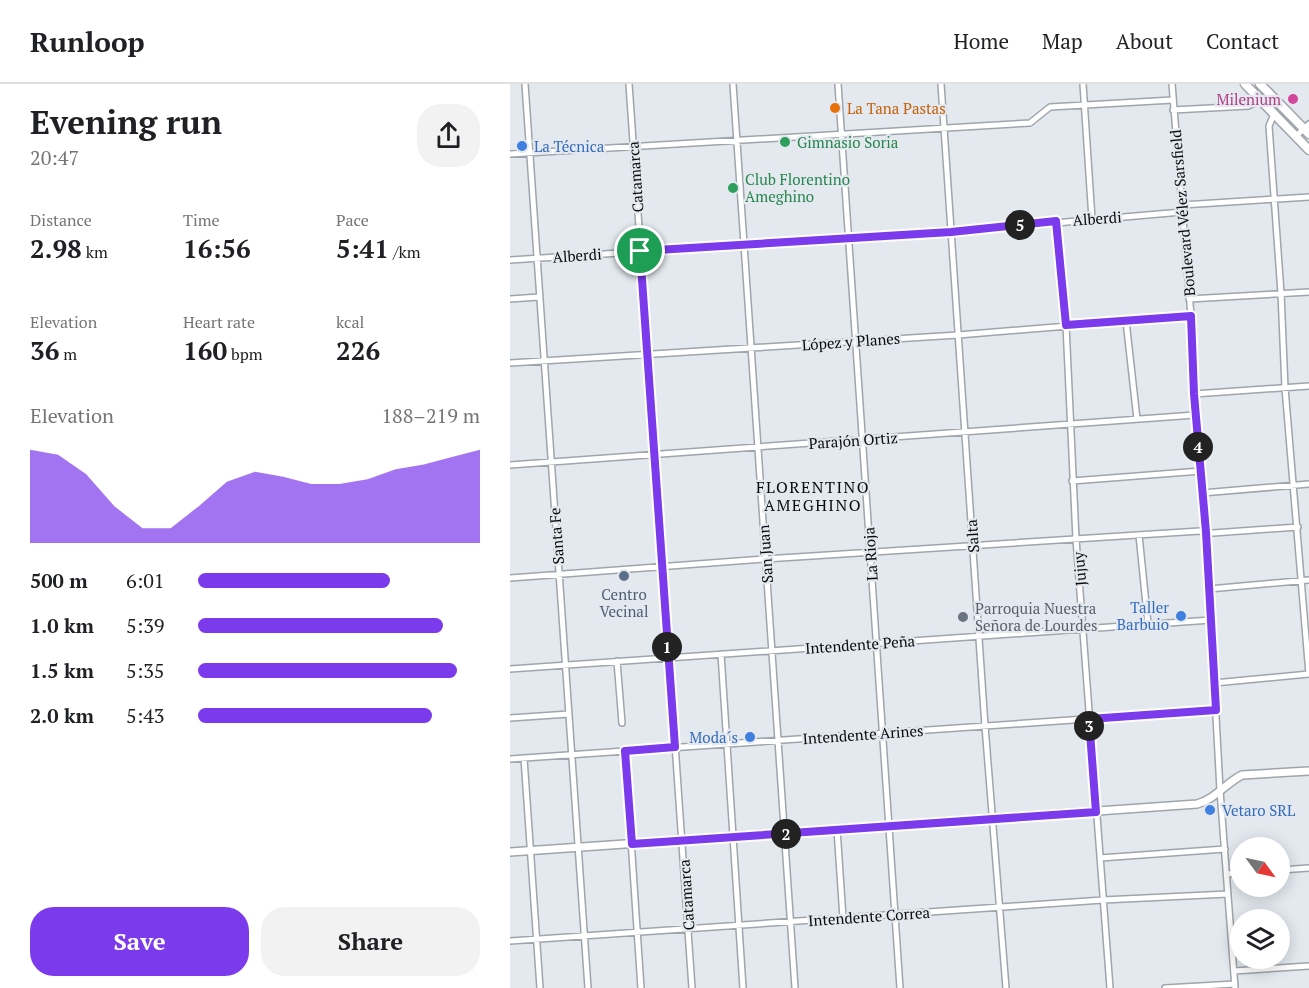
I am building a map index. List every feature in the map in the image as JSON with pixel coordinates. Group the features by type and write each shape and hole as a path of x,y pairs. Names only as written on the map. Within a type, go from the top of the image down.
{"highway":[{"path":"1245,84 1309,150"},
{"path":"1260,84 1307,129"}],"main road":[{"path":"510,852 1197,804 1206,802 1242,775 1309,771"}],"street":[{"name":"Santa Fe","path":"525,84 588,988"},
{"name":"Catamarca","path":"629,84 692,988"},
{"name":"San Juan","path":"733,84 795,988"},
{"name":"La Rioja","path":"838,84 900,988"},
{"name":"Salta","path":"941,84 985,726 1006,988"},
{"path":"1083,84 1092,219"},
{"name":"Boulevard Vélez Sarsfield","path":"1172,84 1191,316 1195,415 1206,532 1220,790 1235,986"},
{"path":"510,154 1030,123 1050,107 1173,100"},
{"path":"1173,110 1248,106 1261,100"},
{"path":"1214,683 1309,674 1295,485 1285,388 1269,126 1274,114"},
{"path":"1296,136 1307,129"},
{"name":"Alberdi","path":"510,260 744,243 951,232 1309,197"},
{"name":"Jujuy","path":"1056,221 1066,325 1072,481 1110,988"},
{"path":"1189,299 1309,292"},
{"path":"510,299 539,297"},
{"name":"López y Planes","path":"510,363 958,335 1191,316"},
{"path":"1126,321 1137,419"},
{"path":"1194,394 1309,386"},
{"name":"Parajón Ortiz","path":"510,465 1195,415"},
{"path":"1072,481 1200,471"},
{"path":"1202,493 1309,484"},
{"path":"510,578 973,545 1298,527"},
{"path":"1139,535 1148,624"},
{"path":"1209,588 1309,580"},
{"name":"Intendente Peña","path":"510,669 1211,620"},
{"path":"721,654 743,988"},
{"path":"617,661 622,723"},
{"name":"Intendente Arines","path":"510,759 1216,710"},
{"path":"510,718 569,714"},
{"path":"625,751 641,988"},
{"path":"524,758 540,988"},
{"path":"837,830 843,918"},
{"path":"1100,858 1225,849"},
{"path":"1290,869 1309,868"},
{"name":"Intendente Correa","path":"510,941 1103,900 1228,894"},
{"path":"1234,971 1309,966"},
{"path":"1165,988 1235,986"}],"place":[{"name":"Milenium","path":"1293,99"},
{"name":"La Tana Pastas","path":"835,108"},
{"name":"Gimnasio Soria","path":"785,142"},
{"name":"La Técnica","path":"522,146"},
{"name":"Club Florentino Ameghino","path":"733,188"},
{"name":"Centro Vecinal","path":"624,576"},
{"name":"Taller Barbuio","path":"1181,616"},
{"name":"Parroquia Nuestra Señora de Lourdes","path":"963,617"},
{"name":"Moda´s","path":"750,737"},
{"name":"Vetaro SRL","path":"1210,810"}],"district":[{"name":"FLORENTINO AMEGHINO","path":"813,496"}],"route":[{"path":"1056,221 1066,325 1191,316 1195,415 1206,532 1216,710 1089,719 1096,812 632,844 625,751 675,747 640,251 951,232 1056,221"}]}
